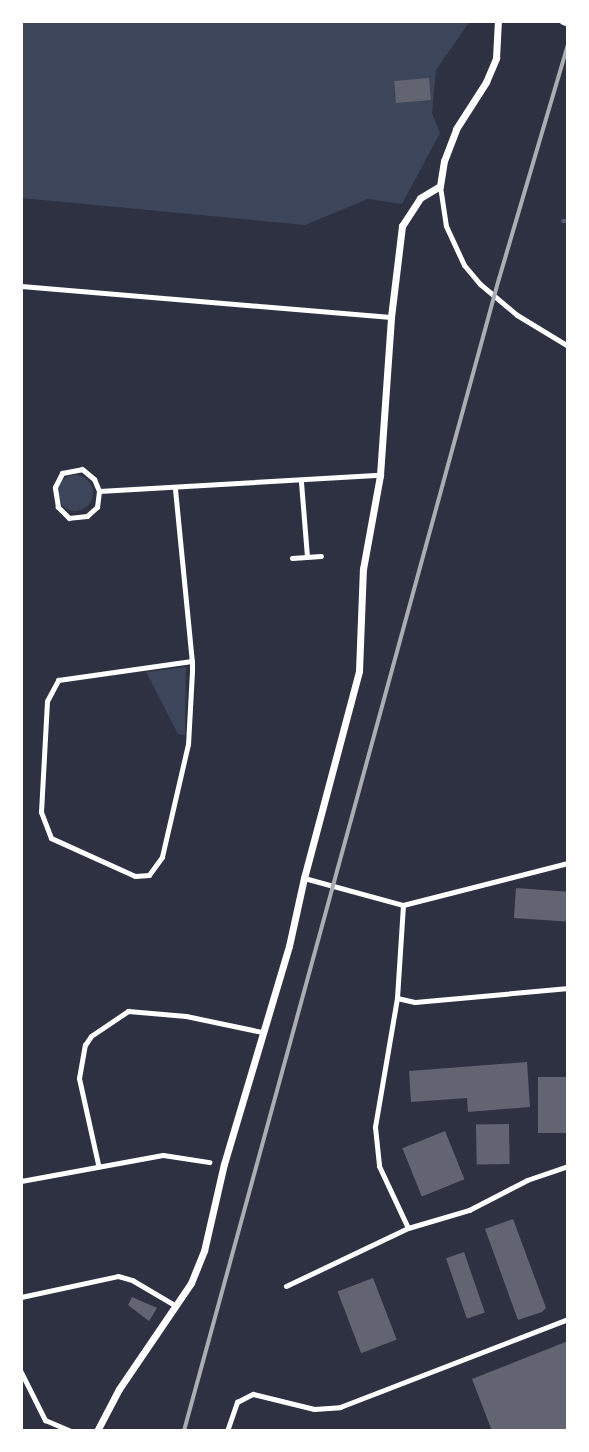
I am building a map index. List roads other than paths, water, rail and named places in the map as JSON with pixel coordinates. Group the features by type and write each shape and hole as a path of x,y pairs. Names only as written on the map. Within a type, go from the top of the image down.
{"street":[{"path":"498,21 496,58 486,82 456,129 444,161 440,187 446,226 464,265 480,284 517,315 568,346"},
{"path":"563,21 568,23"},
{"path":"97,1431 119,1389 191,1283 204,1251 224,1164 289,946 303,878 359,671 363,569 380,475 391,317 402,226 420,198 440,187"},
{"path":"568,265 568,272"},
{"path":"21,286 391,317"},
{"path":"82,469 94,479 99,491 97,507 87,516 69,518 58,508 55,487 62,473 82,469"},
{"path":"99,491 301,482 380,475"},
{"path":"301,482 307,557"},
{"path":"175,489 192,661 188,744 162,857 149,874 135,876 51,838 44,827 41,812 47,701 58,680 192,661"},
{"path":"292,558 321,556"},
{"path":"303,878 403,905 568,863"},
{"path":"403,905 397,998 375,1127 379,1166 408,1228"},
{"path":"397,998 415,1002 568,988"},
{"path":"98,1164 79,1078 85,1045 91,1036 128,1011 186,1016 262,1032"},
{"path":"21,1181 98,1164 163,1155 209,1162"},
{"path":"286,1286 408,1228 469,1210 527,1180 568,1166"},
{"path":"21,1297 118,1276 132,1280 176,1306"},
{"path":"227,1431 234,1406 243,1397 253,1394 314,1409 340,1407 568,1318"},
{"path":"21,1372 45,1420 71,1431"}],"waterway":[{"path":"563,221 568,221"}],"railway":[{"path":"184,1431 499,279 568,45"}]}
